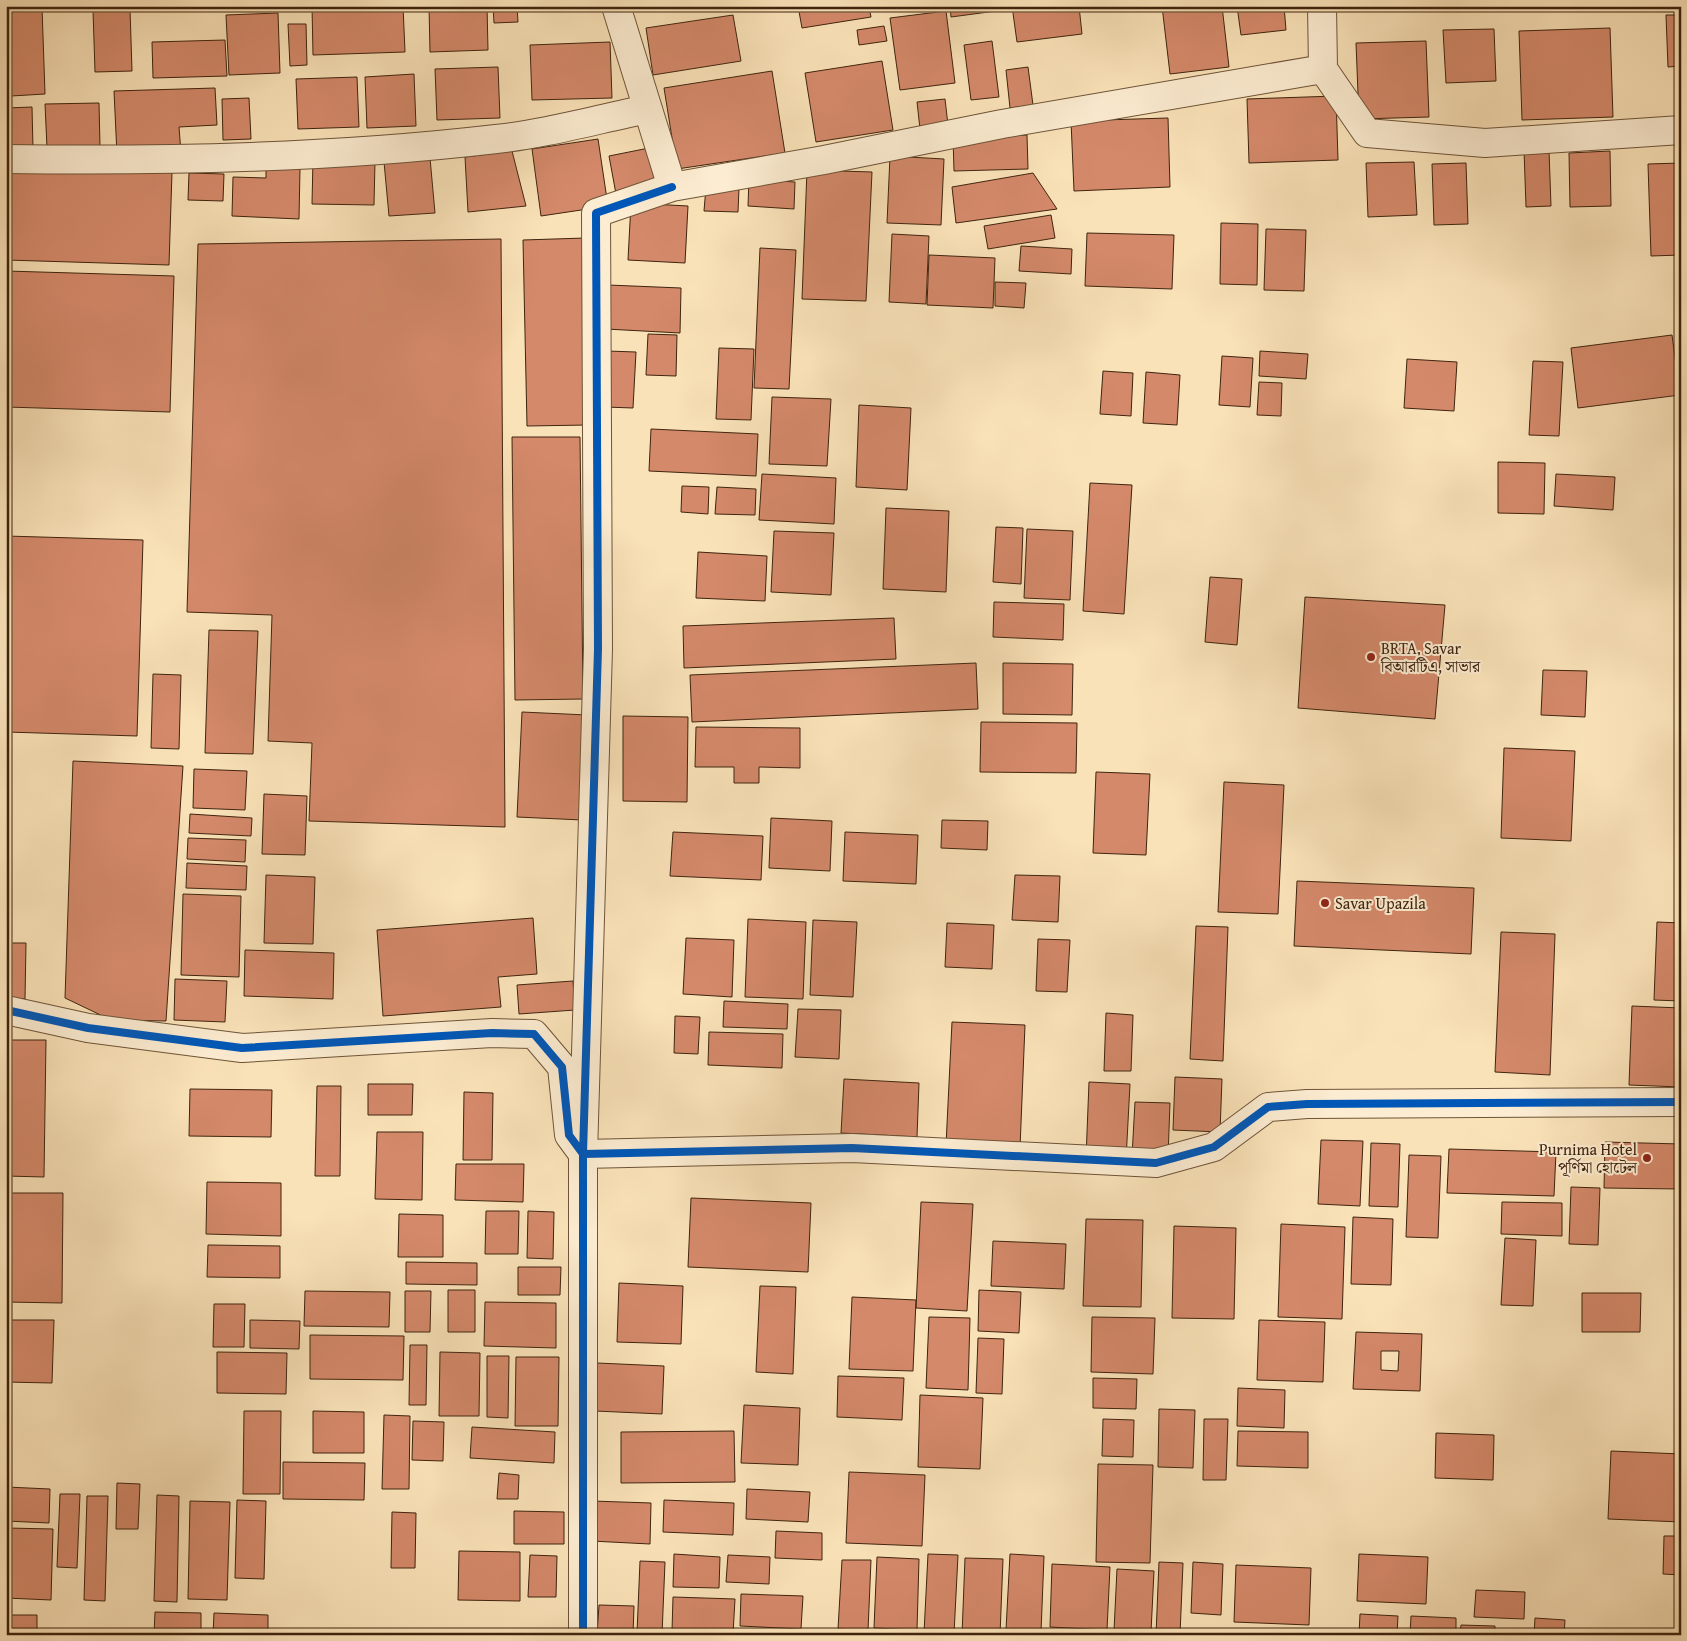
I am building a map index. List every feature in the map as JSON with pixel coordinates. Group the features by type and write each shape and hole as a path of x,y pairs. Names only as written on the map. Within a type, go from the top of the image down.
{"street":[{"path":"616,6 672,187"},
{"path":"1322,6 1323,69 1367,133 1485,144 1681,130"},
{"path":"583,1635 583,1154 598,649 596,213 672,187 824,160 1002,124 1323,69"},
{"path":"6,159 141,160 289,156 497,139 648,109"},
{"path":"6,1010 88,1028 242,1048 492,1033 534,1034 562,1068 569,1135 583,1154"},
{"path":"583,1154 852,1148 1156,1163 1214,1148 1268,1107 1307,1104 1681,1102"}],"building":[{"path":"312,6 403,6 405,52 313,55"},
{"path":"429,6 487,6 488,50 430,52"},
{"path":"493,6 517,6 518,22 494,23"},
{"path":"567,6 599,6 599,7 567,8"},
{"path":"798,6 869,6 871,17 802,28"},
{"path":"950,6 996,6 996,11 951,17"},
{"path":"1012,6 1079,6 1082,34 1017,42"},
{"path":"1162,6 1222,6 1229,67 1170,74"},
{"path":"1237,6 1284,6 1286,30 1241,35"},
{"path":"42,7 45,94 11,96 10,57 6,57 6,8"},
{"path":"130,9 132,71 95,72 93,10"},
{"path":"946,11 955,83 900,90 890,18"},
{"path":"278,13 280,73 229,75 226,15"},
{"path":"733,15 741,61 653,75 646,28"},
{"path":"1666,15 1681,15 1681,66 1668,67"},
{"path":"288,24 306,24 307,65 290,66"},
{"path":"884,26 887,41 859,45 857,30"},
{"path":"1610,28 1613,117 1522,120 1519,31"},
{"path":"1494,29 1496,81 1446,83 1443,30"},
{"path":"225,40 227,76 153,78 152,42"},
{"path":"992,41 999,97 971,100 964,45"},
{"path":"1426,41 1429,117 1359,119 1356,43"},
{"path":"610,42 612,98 532,100 530,45"},
{"path":"882,61 893,130 816,142 805,73"},
{"path":"498,67 500,118 437,120 435,69"},
{"path":"1028,67 1033,105 1010,108 1006,70"},
{"path":"772,71 785,153 677,169 664,88"},
{"path":"414,74 416,126 367,128 365,77"},
{"path":"357,77 359,127 298,129 296,79"},
{"path":"215,88 217,125 179,127 181,153 117,155 114,91"},
{"path":"1336,96 1338,160 1249,163 1247,99"},
{"path":"249,98 251,139 223,140 222,99"},
{"path":"945,99 948,125 920,129 917,102"},
{"path":"99,103 100,147 47,148 45,104"},
{"path":"32,107 33,149 6,150 6,108"},
{"path":"1168,118 1170,187 1074,191 1071,121"},
{"path":"1027,135 1028,169 954,171 953,138"},
{"path":"598,139 608,206 541,216 532,149"},
{"path":"649,148 657,186 616,194 609,156"},
{"path":"1524,150 1549,150 1551,206 1526,207"},
{"path":"512,151 526,206 468,212 465,157"},
{"path":"1610,151 1611,206 1570,207 1569,153"},
{"path":"890,156 944,159 941,225 887,223"},
{"path":"430,158 435,213 389,216 384,162"},
{"path":"313,159 375,161 374,205 312,204"},
{"path":"1414,162 1417,215 1368,217 1366,163"},
{"path":"1466,163 1468,224 1434,225 1432,164"},
{"path":"1681,163 1681,255 1651,256 1648,164"},
{"path":"6,167 172,172 169,265 6,260"},
{"path":"266,167 300,168 299,219 232,216 233,177 266,178"},
{"path":"807,170 872,172 866,301 802,299"},
{"path":"189,173 224,174 223,201 188,200"},
{"path":"1033,173 1057,209 956,223 952,187"},
{"path":"749,179 795,182 794,209 748,206"},
{"path":"706,187 739,188 738,212 704,211"},
{"path":"631,203 688,206 685,263 628,260"},
{"path":"1051,215 1055,238 988,249 984,226"},
{"path":"1221,223 1258,224 1257,285 1220,284"},
{"path":"1266,229 1306,230 1304,291 1264,290"},
{"path":"1087,233 1174,235 1172,289 1085,286"},
{"path":"892,234 929,236 926,304 889,302"},
{"path":"585,238 588,425 527,426 523,240"},
{"path":"501,239 505,827 309,821 312,743 268,741 272,615 187,612 198,244"},
{"path":"1021,246 1072,249 1071,274 1019,271"},
{"path":"760,248 796,250 789,389 754,388"},
{"path":"929,255 995,258 993,308 927,305"},
{"path":"6,271 174,276 170,412 6,407"},
{"path":"995,282 1026,283 1024,308 995,306"},
{"path":"608,285 681,288 680,333 606,329"},
{"path":"648,334 677,335 676,376 646,375"},
{"path":"1672,335 1680,395 1578,408 1571,348"},
{"path":"719,348 754,349 751,420 716,419"},
{"path":"607,351 636,352 633,408 605,407"},
{"path":"1260,351 1308,354 1306,379 1259,376"},
{"path":"1222,356 1253,358 1250,407 1219,405"},
{"path":"1407,359 1457,362 1454,411 1404,408"},
{"path":"1533,361 1563,362 1559,436 1529,435"},
{"path":"1103,371 1133,373 1131,416 1100,414"},
{"path":"1146,372 1180,375 1177,425 1143,423"},
{"path":"1259,382 1282,383 1281,416 1257,415"},
{"path":"772,397 831,399 827,466 769,464"},
{"path":"859,405 911,408 907,490 856,487"},
{"path":"651,429 758,434 756,476 649,471"},
{"path":"512,437 580,437 583,699 515,700"},
{"path":"1498,462 1545,463 1544,514 1498,513"},
{"path":"762,474 836,478 834,524 759,520"},
{"path":"1556,474 1615,477 1613,510 1554,506"},
{"path":"1090,483 1132,485 1124,614 1083,611"},
{"path":"682,486 709,487 708,514 681,512"},
{"path":"717,487 756,489 755,515 715,514"},
{"path":"886,508 949,511 946,592 883,589"},
{"path":"996,527 1023,528 1021,584 993,582"},
{"path":"1027,529 1073,531 1070,600 1024,598"},
{"path":"774,531 834,533 831,595 771,592"},
{"path":"6,536 143,540 137,736 6,732"},
{"path":"698,552 767,556 765,601 696,598"},
{"path":"1210,577 1242,579 1237,645 1205,642"},
{"name":"BRTA, Savar বিআরটিএ, সাভার","path":"1305,597 1445,605 1435,719 1298,708"},
{"path":"994,602 1064,604 1063,640 993,637"},
{"path":"894,618 896,659 684,668 683,626"},
{"path":"209,630 258,631 253,754 205,753"},
{"path":"976,663 978,709 692,722 690,675"},
{"path":"1003,663 1073,664 1072,715 1003,714"},
{"path":"1543,670 1587,671 1585,717 1541,715"},
{"path":"153,674 181,675 179,749 151,748"},
{"path":"522,712 587,715 582,820 517,817"},
{"path":"623,716 688,717 687,802 623,801"},
{"path":"981,722 1077,723 1076,773 980,772"},
{"path":"696,727 800,728 800,768 759,767 759,783 734,783 734,767 695,767"},
{"path":"1504,748 1575,751 1571,841 1501,838"},
{"path":"73,761 183,766 166,1021 111,1020 65,998"},
{"path":"194,769 247,771 245,810 193,808"},
{"path":"1096,772 1150,774 1146,855 1093,853"},
{"path":"1224,782 1284,785 1278,914 1218,912"},
{"path":"264,794 307,796 305,855 262,854"},
{"path":"190,814 252,818 251,836 189,833"},
{"path":"771,818 832,821 830,871 769,868"},
{"path":"942,820 988,821 987,850 941,848"},
{"path":"673,832 763,836 761,880 670,876"},
{"path":"845,832 918,835 916,884 843,881"},
{"path":"188,838 246,840 245,862 187,859"},
{"path":"187,863 247,866 246,890 186,888"},
{"path":"266,875 315,877 313,944 264,943"},
{"path":"1015,875 1060,876 1058,922 1012,920"},
{"path":"1297,881 1474,888 1471,954 1294,946"},
{"path":"183,894 241,896 239,977 181,975"},
{"path":"533,918 537,974 498,977 501,1007 383,1016 377,930"},
{"path":"748,919 806,922 803,999 745,997"},
{"path":"813,920 857,922 853,997 810,995"},
{"path":"1657,922 1681,923 1681,1001 1654,1000"},
{"path":"947,923 994,925 992,969 945,967"},
{"path":"1196,926 1228,927 1223,1061 1190,1059"},
{"path":"1501,932 1555,934 1550,1075 1495,1072"},
{"path":"686,938 734,940 732,997 683,994"},
{"path":"1038,939 1070,940 1067,992 1036,991"},
{"path":"6,943 26,943 25,999 6,998"},
{"path":"245,950 334,953 333,999 244,996"},
{"path":"175,979 227,981 225,1022 174,1020"},
{"path":"573,981 575,1010 519,1014 517,985"},
{"path":"724,1001 788,1004 787,1029 723,1027"},
{"path":"1632,1006 1681,1008 1681,1087 1629,1085"},
{"path":"798,1009 841,1010 839,1059 795,1057"},
{"path":"1106,1013 1133,1015 1131,1071 1104,1071"},
{"path":"675,1016 700,1017 698,1054 674,1053"},
{"path":"952,1022 1025,1025 1020,1148 946,1145"},
{"path":"709,1032 783,1034 782,1068 708,1065"},
{"path":"6,1040 46,1040 44,1177 6,1176"},
{"path":"1175,1077 1222,1079 1220,1132 1173,1130"},
{"path":"844,1079 919,1083 917,1137 841,1133"},
{"path":"1089,1082 1130,1084 1126,1160 1086,1158"},
{"path":"368,1084 413,1084 412,1115 368,1115"},
{"path":"317,1086 341,1086 340,1176 315,1176"},
{"path":"190,1089 272,1090 271,1137 189,1136"},
{"path":"464,1092 493,1093 492,1160 463,1160"},
{"path":"1135,1102 1170,1103 1168,1157 1132,1156"},
{"path":"377,1132 423,1132 422,1200 375,1199"},
{"path":"1321,1140 1363,1141 1360,1206 1318,1204"},
{"path":"1605,1142 1681,1144 1681,1189 1604,1188"},
{"path":"1371,1143 1400,1144 1398,1207 1369,1206"},
{"path":"1449,1149 1556,1152 1554,1196 1447,1193"},
{"path":"1409,1155 1441,1156 1438,1238 1406,1237"},
{"path":"456,1164 524,1164 523,1202 455,1200"},
{"path":"207,1182 281,1183 281,1236 206,1234"},
{"path":"1571,1187 1600,1188 1598,1245 1569,1244"},
{"path":"6,1193 63,1193 62,1303 6,1302"},
{"path":"691,1198 811,1203 808,1272 688,1267"},
{"path":"921,1202 973,1204 967,1311 916,1308"},
{"path":"1502,1202 1562,1203 1562,1236 1501,1234"},
{"path":"486,1211 519,1211 518,1254 485,1254"},
{"path":"528,1211 554,1212 553,1259 527,1258"},
{"path":"399,1214 443,1215 443,1257 398,1257"},
{"path":"1353,1217 1393,1219 1391,1285 1351,1284"},
{"path":"1086,1219 1143,1220 1141,1307 1083,1306"},
{"path":"1281,1224 1345,1227 1342,1319 1278,1317"},
{"path":"1174,1226 1236,1228 1234,1319 1172,1318"},
{"path":"1505,1238 1536,1240 1533,1306 1501,1305"},
{"path":"993,1241 1066,1244 1064,1289 991,1286"},
{"path":"208,1245 280,1246 280,1278 207,1277"},
{"path":"406,1262 477,1263 477,1285 406,1284"},
{"path":"518,1267 561,1267 560,1295 518,1295"},
{"path":"619,1283 683,1286 681,1344 617,1342"},
{"path":"760,1286 796,1287 793,1374 756,1372"},
{"path":"448,1290 475,1290 475,1332 448,1332"},
{"path":"979,1290 1021,1292 1019,1333 978,1331"},
{"path":"305,1291 390,1292 389,1327 304,1326"},
{"path":"405,1291 431,1291 430,1332 405,1332"},
{"path":"1582,1293 1641,1293 1640,1332 1582,1332"},
{"path":"852,1297 916,1300 913,1371 849,1369"},
{"path":"485,1302 556,1303 556,1348 484,1346"},
{"path":"214,1304 245,1304 244,1347 213,1347"},
{"path":"929,1317 970,1318 968,1390 926,1388"},
{"path":"1092,1317 1155,1318 1153,1374 1091,1372"},
{"path":"6,1320 54,1320 52,1383 6,1382"},
{"path":"250,1320 300,1321 299,1349 250,1348"},
{"path":"1259,1320 1325,1322 1323,1382 1257,1380"},
{"path":"1356,1332 1422,1334 1420,1391 1353,1389","holes":["1381,1351 1399,1351 1398,1371 1381,1370"]},
{"path":"310,1335 404,1336 403,1380 310,1379"},
{"path":"978,1338 1004,1339 1002,1394 976,1393"},
{"path":"410,1345 427,1345 426,1405 409,1405"},
{"path":"217,1352 287,1353 286,1394 217,1393"},
{"path":"440,1352 480,1353 479,1416 439,1416"},
{"path":"487,1356 509,1356 508,1418 487,1417"},
{"path":"516,1357 559,1357 558,1426 515,1426"},
{"path":"597,1363 664,1366 662,1414 595,1411"},
{"path":"838,1376 904,1378 902,1420 837,1417"},
{"path":"1093,1378 1137,1379 1136,1409 1093,1408"},
{"path":"1238,1388 1285,1390 1284,1428 1237,1426"},
{"path":"920,1395 983,1398 980,1469 918,1467"},
{"path":"744,1405 800,1408 798,1465 741,1463"},
{"path":"1159,1409 1195,1410 1193,1468 1158,1467"},
{"path":"244,1411 281,1411 280,1494 243,1494"},
{"path":"313,1411 364,1412 364,1453 313,1453"},
{"path":"384,1415 410,1416 409,1489 382,1489"},
{"path":"1103,1419 1134,1420 1133,1457 1102,1456"},
{"path":"1204,1419 1228,1419 1226,1480 1203,1480"},
{"path":"413,1421 444,1422 443,1461 412,1460"},
{"path":"472,1427 555,1432 554,1463 470,1458"},
{"path":"734,1431 735,1482 621,1483 621,1432"},
{"path":"1238,1431 1308,1432 1308,1468 1237,1466"},
{"path":"1436,1433 1494,1435 1493,1480 1435,1478"},
{"path":"1611,1451 1681,1454 1681,1522 1608,1519"},
{"path":"283,1462 365,1463 364,1500 283,1499"},
{"path":"1098,1464 1153,1465 1150,1563 1096,1562"},
{"path":"849,1472 925,1475 922,1546 846,1543"},
{"path":"499,1473 519,1475 518,1499 497,1499"},
{"path":"117,1483 140,1484 138,1529 116,1529"},
{"path":"6,1487 50,1489 49,1523 6,1521"},
{"path":"747,1489 810,1492 808,1522 746,1519"},
{"path":"60,1494 80,1494 77,1568 57,1567"},
{"path":"157,1495 179,1496 177,1602 154,1601"},
{"path":"87,1496 108,1496 105,1601 84,1600"},
{"path":"237,1500 266,1501 264,1579 235,1578"},
{"path":"664,1500 734,1503 733,1535 663,1532"},
{"path":"190,1501 230,1502 227,1600 188,1599"},
{"path":"592,1501 651,1503 650,1544 591,1541"},
{"path":"514,1511 564,1512 564,1544 514,1544"},
{"path":"392,1512 416,1513 415,1568 391,1568"},
{"path":"6,1528 53,1529 51,1600 6,1598"},
{"path":"776,1531 822,1533 822,1560 775,1558"},
{"path":"1664,1536 1681,1536 1681,1575 1663,1574"},
{"path":"459,1551 520,1552 520,1601 458,1600"},
{"path":"674,1554 720,1557 719,1588 673,1587"},
{"path":"928,1554 958,1555 954,1634 924,1633"},
{"path":"1010,1554 1044,1556 1041,1632 1006,1630"},
{"path":"1359,1554 1428,1557 1426,1604 1357,1601"},
{"path":"530,1555 557,1556 556,1597 528,1597"},
{"path":"728,1555 770,1557 769,1584 726,1582"},
{"path":"877,1557 919,1559 917,1630 874,1628"},
{"path":"965,1558 1003,1559 1000,1635 962,1635"},
{"path":"842,1560 871,1560 868,1631 838,1629"},
{"path":"640,1561 665,1562 662,1635 637,1633"},
{"path":"1159,1562 1183,1563 1180,1635 1156,1635"},
{"path":"1193,1562 1223,1564 1221,1615 1191,1613"},
{"path":"1052,1564 1110,1567 1107,1630 1050,1627"},
{"path":"1236,1565 1311,1568 1309,1625 1234,1622"},
{"path":"1117,1569 1154,1571 1151,1632 1114,1631"},
{"path":"1476,1590 1525,1592 1524,1619 1474,1617"},
{"path":"741,1594 803,1596 801,1629 740,1626"},
{"path":"673,1597 735,1599 733,1634 672,1631"},
{"path":"599,1605 634,1606 633,1635 597,1635"},
{"path":"155,1612 201,1613 201,1635 154,1635"},
{"path":"214,1613 268,1615 268,1635 213,1635"},
{"path":"1360,1614 1398,1616 1397,1635 1359,1635"},
{"path":"6,1615 37,1615 37,1635 6,1635"},
{"path":"1411,1616 1456,1618 1456,1635 1410,1635"},
{"path":"1535,1618 1565,1620 1564,1635 1534,1635"},
{"path":"1461,1625 1495,1626 1495,1635 1460,1635"}],"cycle path":[{"path":"583,1635 583,1154 598,649 596,213 672,187"},
{"path":"6,1010 88,1028 242,1048 492,1033 534,1034 562,1067 569,1135 583,1154 852,1148 1156,1163 1214,1147 1268,1107 1307,1104 1681,1102"}],"place":[{"name":"BRTA, Savar বিআরটিএ, সাভার","path":"1371,657"},
{"name":"Savar Upazila","path":"1325,903"},
{"name":"Purnima Hotel পূর্ণিমা হোটেল","path":"1647,1158"}]}
